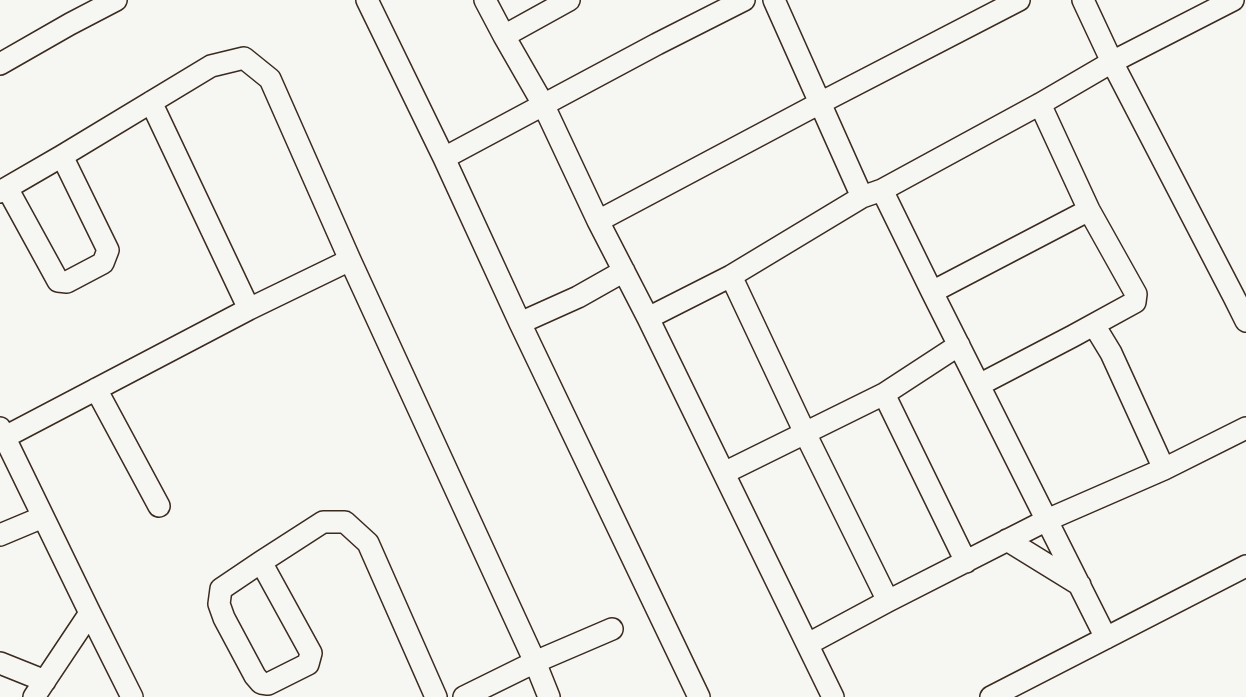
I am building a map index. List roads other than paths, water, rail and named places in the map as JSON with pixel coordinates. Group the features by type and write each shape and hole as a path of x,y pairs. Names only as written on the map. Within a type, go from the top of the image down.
{"street":[{"path":"0,64 70,24 116,0"},
{"path":"367,0 444,158 520,323 699,697"},
{"path":"485,0 543,104 598,221 648,318 833,697"},
{"path":"504,36 569,0"},
{"path":"444,158 543,104 744,0"},
{"path":"774,0 862,197"},
{"path":"598,221 820,103 1019,0"},
{"path":"1083,0 1112,62 1240,294 1246,321"},
{"path":"648,318 731,276 862,197 882,190 1040,104 1112,62 1233,0"},
{"path":"62,156 108,250 103,263 67,282 58,281 4,190 210,66 244,58 270,79 350,260 535,662 549,697"},
{"path":"151,102 249,309"},
{"path":"979,385 1135,302 1136,294 1089,210 1040,104"},
{"path":"882,190 1106,638"},
{"path":"932,292 1089,210"},
{"path":"132,697 2,433 96,389 249,309 350,260"},
{"path":"520,323 578,297 624,272"},
{"path":"731,276 805,433 888,601"},
{"path":"1094,325 1111,353 1164,469"},
{"path":"724,474 884,394 959,345"},
{"path":"96,389 160,506"},
{"path":"884,394 966,562"},
{"path":"808,644 888,601 1047,520 1164,469 1246,428"},
{"path":"0,535 43,517"},
{"path":"261,562 310,653 308,664 268,684 261,683 255,676 224,618 219,604 221,590 261,562 323,522 345,522 368,543 436,697"},
{"path":"1007,540 1080,585"},
{"path":"991,697 1246,566"},
{"path":"0,663 40,689 90,613"},
{"path":"464,697 535,662 612,629"}]}
